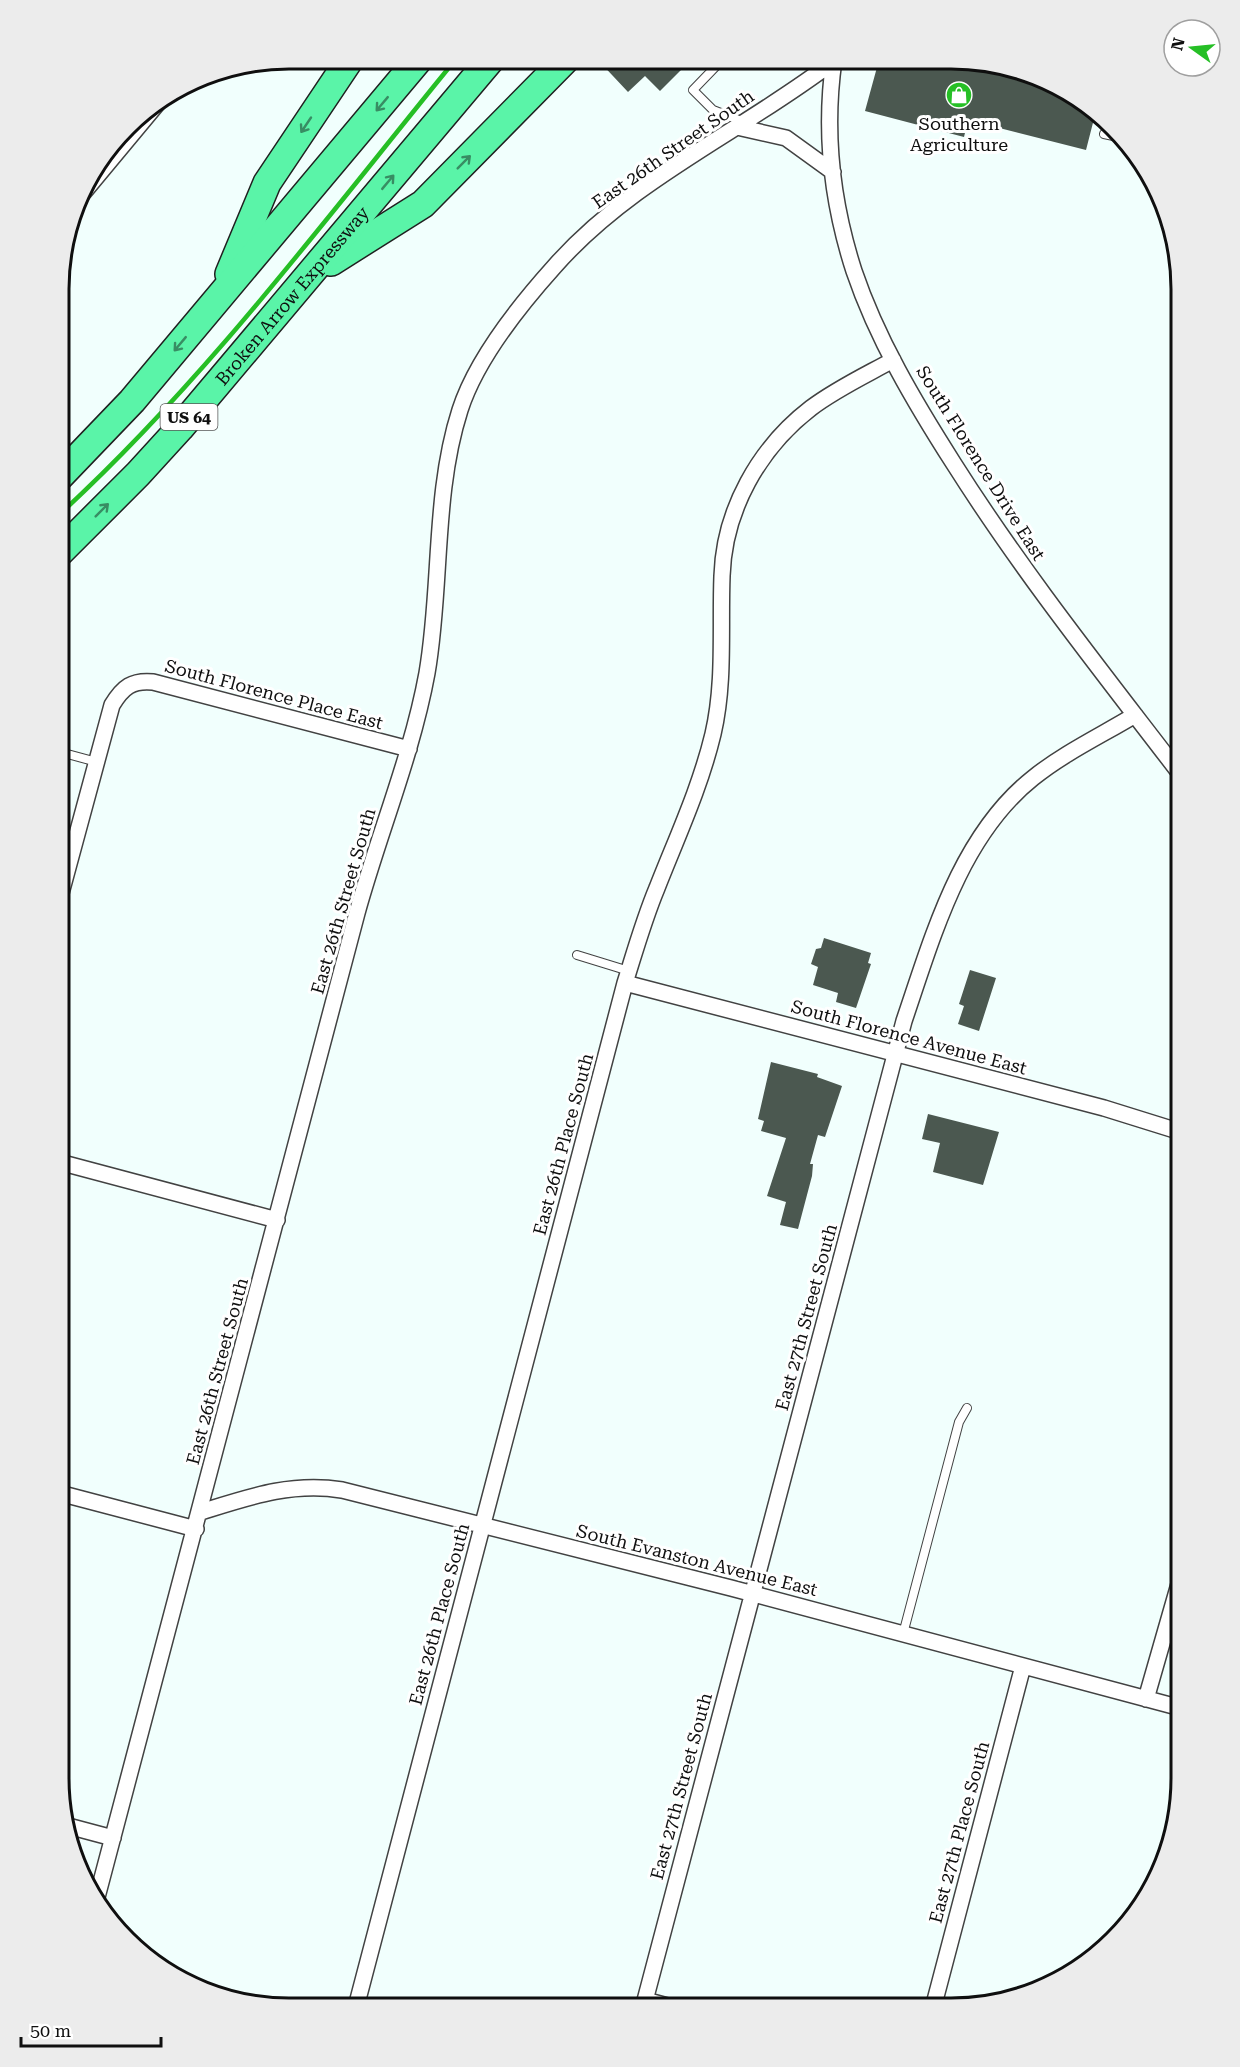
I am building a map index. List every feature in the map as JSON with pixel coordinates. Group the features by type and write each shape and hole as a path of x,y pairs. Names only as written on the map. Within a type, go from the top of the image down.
{"highway":[{"path":"218,300 267,183 343,69"},
{"name":"US 64","path":"69,467 132,401 411,69"},
{"name":"Broken Arrow Expressway","path":"69,543 145,466 310,275 483,69"},
{"path":"310,275 423,204 556,69"}],"street":[{"name":"East 26th Street South","path":"99,1889 201,1512 363,891 409,749 433,634 449,458 461,407 479,368 528,299 554,266 585,236 643,189 801,87 823,69"},
{"name":"South Florence Drive East","path":"833,69 829,105 833,172 854,269 875,324 940,442 987,516 1055,613 1171,762"},
{"path":"741,124 786,138 833,172"},
{"name":"East 26th Place South","path":"358,1998 627,977 653,898 694,797 714,732 721,663 722,572 725,545 740,498 751,476 784,432 811,407 893,360"},
{"name":"South Florence Place East","path":"97,762 112,705 120,692 129,684 140,681 153,682 409,749"},
{"name":"East 27th Street South","path":"646,1998 895,1054 930,945 958,878 982,835 1005,804 1034,777 1135,715"},
{"path":"69,864 97,762"},
{"name":"South Florence Avenue East","path":"627,977 895,1054 1104,1108 1171,1129"},
{"path":"69,1165 277,1220"},
{"name":"South Evanston Avenue East","path":"201,1512 257,1494 317,1486 753,1594 1171,1705"},
{"path":"69,1496 196,1529"},
{"path":"1146,1699 1171,1612"},
{"name":"East 27th Place South","path":"936,1998 1023,1666"},
{"path":"75,1828 113,1838"}],"lane":[{"path":"713,69 693,90 713,110 741,124"},
{"path":"69,754 97,762"},
{"path":"577,956 627,977"},
{"path":"903,1634 959,1422 967,1408"}],"building":[{"path":"606,69 682,69 660,91 645,76 628,92"},
{"path":"877,69 965,69 994,73 1035,86 1073,106 1093,122 1086,150 968,120 964,137 865,111"},
{"path":"824,938 871,953 868,963 871,964 856,1008 836,1002 838,993 813,985 818,967 811,964 816,949 821,948"},
{"path":"970,970 996,978 979,1031 958,1024 964,1006 959,1004"},
{"path":"771,1062 818,1074 817,1077 842,1086 825,1137 818,1135 810,1164 813,1164 812,1176 798,1229 780,1225 786,1202 767,1196 786,1138 761,1131 764,1121 758,1119"},
{"path":"928,1114 999,1132 983,1185 933,1172 940,1143 922,1139"}],"railway":[{"path":"69,505 166,408 217,351 448,69"}],"place":[{"name":"Southern Agriculture","path":"959,95"}]}
